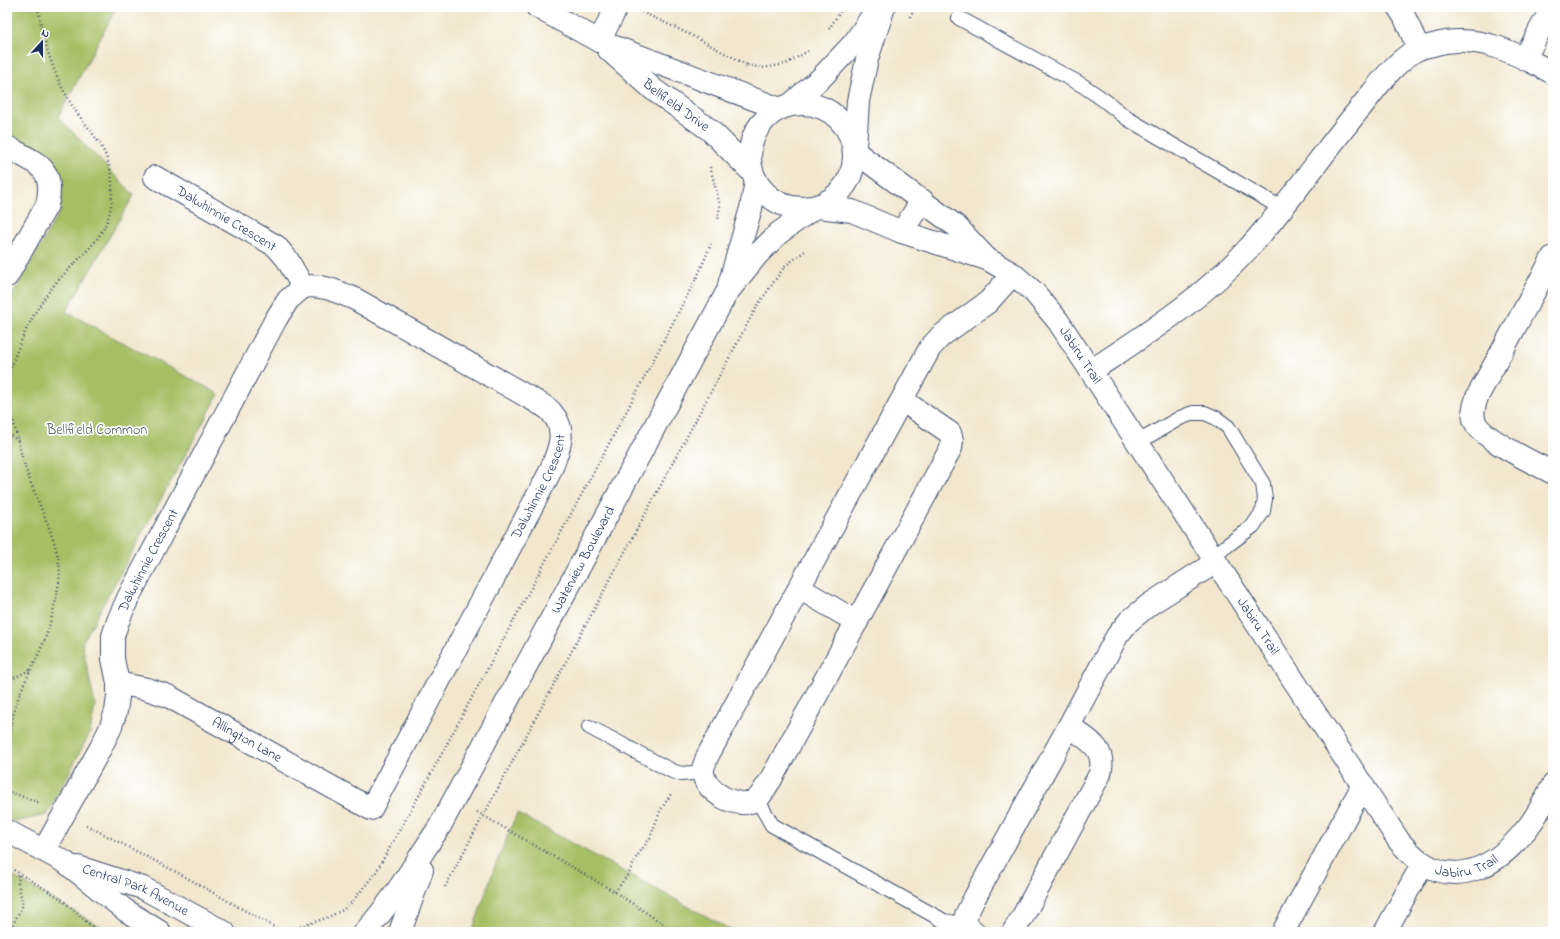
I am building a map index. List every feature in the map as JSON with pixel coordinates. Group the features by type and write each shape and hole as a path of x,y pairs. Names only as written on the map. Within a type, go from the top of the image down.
{"street":[{"name":"Bellfield Drive","path":"537,7 599,41 732,91 785,107"},
{"path":"599,41 617,7"},
{"path":"879,7 854,43 821,78 785,107 768,117 758,128 752,142 750,157 754,176 767,195 781,204 798,208 817,207 834,198 846,185 853,168 858,101 866,59 884,7"},
{"path":"1398,7 1404,16 1419,49"},
{"path":"1525,58 1552,7"},
{"path":"1091,371 1179,311 1215,282 1283,209 1334,139 1390,71 1401,60 1419,49 1444,41 1468,40 1494,45 1525,58 1553,73"},
{"name":"Bellfield Drive","path":"599,41 654,90 710,130 754,176"},
{"path":"785,107 807,104 824,109 839,118 849,133 854,150"},
{"path":"7,147 41,167 50,181 50,193 48,205 7,276"},
{"name":"Jabiru Trail","path":"854,150 956,226 987,259"},
{"name":"Waterview Boulevard","path":"726,294 751,208 754,176"},
{"name":"Dalwhinnie Crescent","path":"155,177 276,246 287,259 303,287"},
{"path":"902,232 922,200"},
{"name":"Jabiru Trail","path":"817,207 852,211 902,232 987,259 1013,274 1034,292 1051,310 1399,841 1423,863 1451,872 1465,872 1484,866 1506,852 1525,831 1553,786"},
{"name":"Waterview Boulevard","path":"400,932 411,898 440,826 453,800 726,294 757,255 779,233 817,207"},
{"path":"1553,257 1477,397 1473,409 1474,420 1478,428 1490,438 1553,473"},
{"path":"902,400 950,433 952,440 951,448 770,781 758,799 743,804 732,802 714,792 707,783 702,772 707,757 930,348 941,336 988,302 1013,274"},
{"name":"Dalwhinnie Crescent","path":"44,850 110,729 116,711 118,683 113,659 113,636 128,598 276,319 288,300 303,287 328,287 355,300 537,402 552,412 557,420 561,434 560,448 549,474 370,809"},
{"path":"970,928 966,915 975,897 1117,636 1129,621 1150,604 1215,559"},
{"path":"799,588 857,622"},
{"name":"Allington Lane","path":"118,683 147,689 168,696 370,809"},
{"path":"1012,932 1023,916 1100,774 1103,764 1100,752 1093,744 1069,726"},
{"path":"1283,932 1363,785"},
{"name":"Waterview Boulevard","path":"365,932 402,883 440,826"},
{"name":"Central Park Avenue","path":"7,831 65,862 125,910 160,932"},
{"name":"Central Park Avenue","path":"65,862 143,888 224,932"},
{"path":"1385,932 1423,863"}],"lane":[{"path":"959,18 1082,85 1144,130 1283,209"},
{"path":"1138,442 1180,418 1193,413 1205,413 1216,418 1228,427 1263,484 1265,499 1263,511 1254,526 1215,559"},
{"path":"589,727 672,771 681,774 702,772"},
{"path":"758,799 772,824 944,921 970,928"}],"path":[{"path":"7,754 12,718 16,703 50,624 58,588 60,565 54,540 28,477 18,441 8,396 9,373 29,321 56,284 87,252 101,234 108,220 112,203 112,183 104,150 73,106 58,79 46,46 38,7"},
{"path":"826,33 843,7"},
{"path":"640,12 691,35 747,65 763,68 786,64 808,52 812,47"},
{"path":"732,91 747,65"},
{"path":"710,130 706,154 720,205 718,225"},
{"path":"7,790 64,814 174,870 284,932 326,918 343,910 353,901 376,872 421,792 700,273 714,239"},
{"path":"444,889 757,306 785,266 805,251"},
{"path":"7,434 18,441"},
{"path":"7,681 32,668"},
{"path":"615,892 629,873 636,858 650,838 660,811 673,791 681,774"},
{"path":"453,800 484,816 615,892 675,932"},
{"path":"7,866 60,898 98,932"},
{"path":"9,932 22,905 18,883 19,872"}],"green space":[{"name":"Bellfield Common","path":"7,7 112,7 116,9 58,117 134,195 66,312 219,394 82,643 95,705 90,733 47,815 14,822 7,818 7,305 60,211 55,185 42,154 7,134"},
{"path":"517,813 735,932 472,932 494,869"},
{"path":"7,873 105,929 109,932 7,932"}]}
